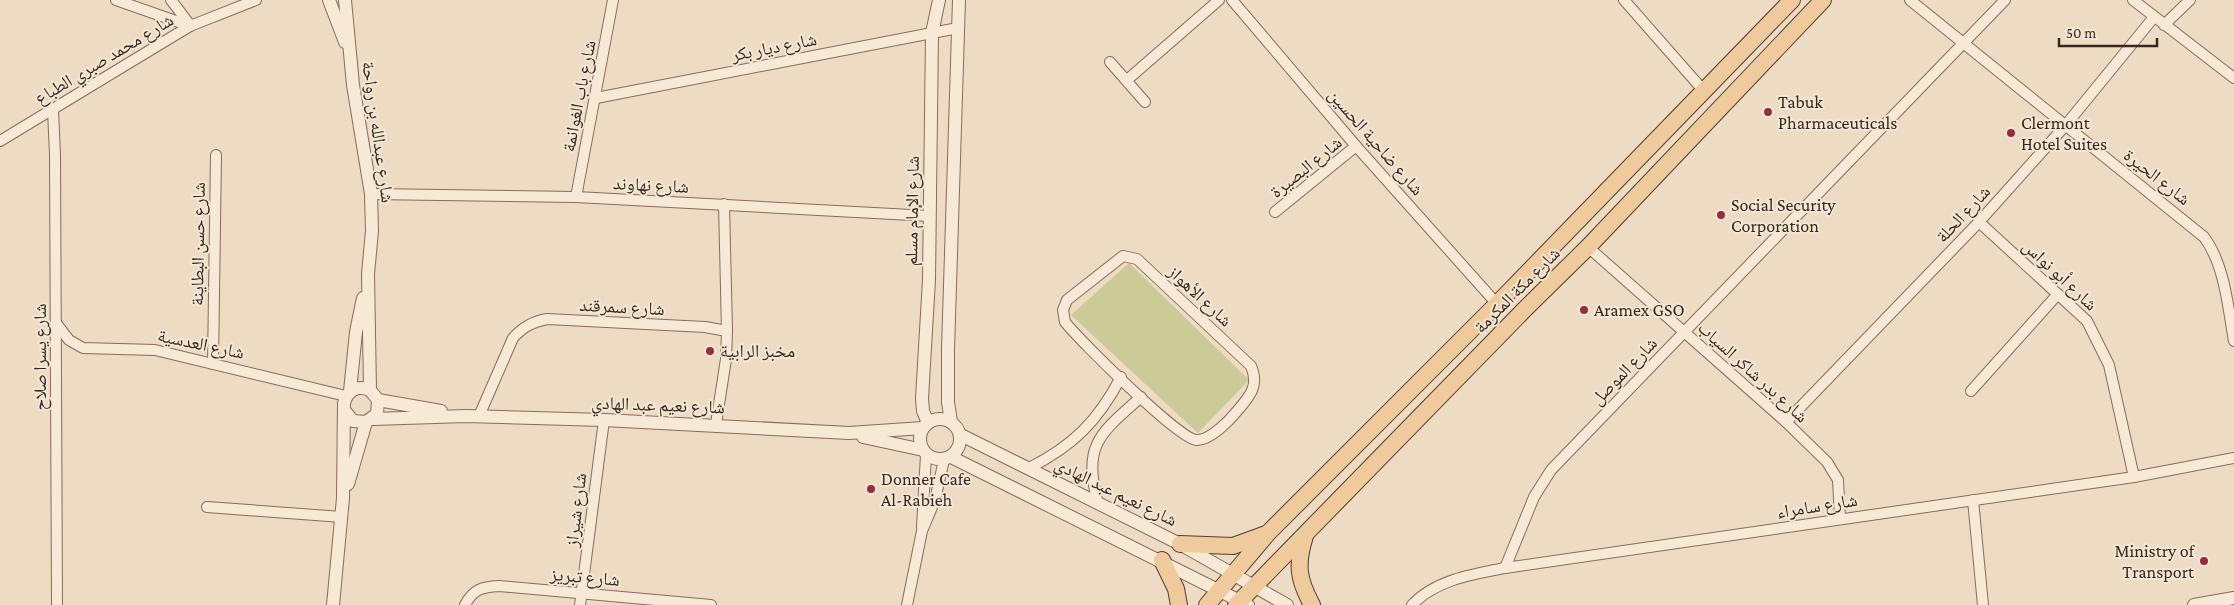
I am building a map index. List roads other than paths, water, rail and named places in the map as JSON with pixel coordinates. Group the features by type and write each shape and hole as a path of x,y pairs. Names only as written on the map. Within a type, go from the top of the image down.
{"main road":[{"name":"شارع مكة المكرمة","path":"1206,605 1268,533 1497,304 1792,0"},
{"name":"شارع مكة المكرمة","path":"1242,603 1254,585 1305,536 1524,310 1588,247 1823,0"},
{"path":"1180,544 1233,546 1252,541 1268,533"},
{"path":"1305,536 1299,558 1300,579 1312,605"},
{"path":"1162,560 1176,589 1179,605"}],"street":[{"path":"116,0 190,26"},
{"path":"171,0 190,26"},
{"name":"شارع محمد صبري الطباع","path":"0,141 190,26 256,0"},
{"name":"شارع عبدالله بن رواحة","path":"328,0 350,55"},
{"name":"شارع عبدالله بن رواحة","path":"346,0 350,55 371,194 372,231 368,274 370,390"},
{"name":"شارع باب الغوانمة","path":"576,197 613,0"},
{"name":"شارع الإمام مسلم","path":"925,426 922,398 930,216 932,33 939,0"},
{"path":"907,605 922,531 935,500 947,458 959,447 960,435 952,422 948,402 948,348 959,0"},
{"path":"1127,80 1219,0"},
{"name":"شارع ضاحية الحسين","path":"1232,0 1356,146 1497,304"},
{"path":"1624,0 1703,90"},
{"name":"شارع الحيرة","path":"1910,0 2204,237 2212,247 2218,263 2233,326 2234,341"},
{"name":"شارع الموصل","path":"1505,568 1534,498 1551,470 2005,0"},
{"path":"2133,0 2234,78"},
{"path":"2164,25 2190,0"},
{"name":"شارع الحلة","path":"1786,422 1979,222 2065,126 2154,17"},
{"name":"شارع ديار بكر","path":"596,98 958,28"},
{"path":"1110,62 1145,102"},
{"name":"شارع يسرا صلاح","path":"53,110 56,155 57,605"},
{"name":"شارع البصيرة","path":"1275,212 1356,146"},
{"name":"شارع حسن البطاينة","path":"213,364 216,155"},
{"name":"شارع نهاوند","path":"371,194 576,197 930,216"},
{"path":"716,424 726,360 724,204"},
{"name":"شارع أبو نواس","path":"1979,222 2087,321 2102,348 2115,388 2134,477"},
{"name":"شارع بدر شاكر السياب","path":"1588,247 1786,422 1828,462 1834,472 1839,489 1840,519"},
{"name":"شارع الأهواز","path":"1129,256 1137,259 1250,366 1255,383 1252,392 1236,412 1214,432 1198,440 1187,437 1141,396 1071,329 1066,322 1063,310 1068,300 1115,260 1129,256"},
{"name":"شارع عبدالله بن رواحة","path":"348,394 356,332 368,274"},
{"path":"1971,391 2058,294"},
{"name":"شارع سمرقند","path":"472,416 513,338 521,329 533,322 547,319 706,327 727,331"},
{"name":"شارع العدسية","path":"56,323 69,340 83,348 155,350 348,394"},
{"path":"1029,468 1055,455 1073,442 1098,415 1120,377"},
{"path":"333,605 342,517 344,410 348,394 357,388 370,390 378,400 379,407 370,420 343,498"},
{"path":"1098,504 1091,472 1092,456 1099,437 1111,423 1141,396"},
{"name":"شارع نعيم عبد الهادي","path":"378,400 472,416"},
{"path":"344,410 353,421 370,420"},
{"name":"شارع نعيم عبد الهادي","path":"370,420 472,416 716,424 849,433 925,426"},
{"path":"922,531 921,510 925,452 920,439 925,426 939,418 952,422"},
{"name":"شارع شيراز","path":"580,605 604,420"},
{"name":"شارع نعيم عبد الهادي","path":"849,433 925,452"},
{"name":"شارع نعيم عبد الهادي","path":"960,435 1180,544 1287,605"},
{"path":"925,452 935,459 947,458 1162,560 1220,589 1242,603"},
{"name":"شارع سامراء","path":"1412,605 1423,594 1437,586 1505,568 1684,544 1840,519 2134,477 2234,458"},
{"path":"1973,500 1983,605"},
{"path":"207,507 342,517"},
{"name":"شارع تبريز","path":"465,605 471,594 488,586 711,605"},
{"path":"2194,605 2234,598"}],"place":[{"name":"Tabuk Pharmaceuticals","path":"1768,112"},
{"name":"Clermont Hotel Suites","path":"2011,133"},
{"name":"Social Security Corporation","path":"1721,215"},
{"name":"Aramex GSO","path":"1584,310"},
{"name":"مخبز الرابية","path":"710,351"},
{"name":"Donner Cafe Al-Rabieh","path":"871,489"},
{"name":"Ministry of Transport","path":"2204,561"}]}
